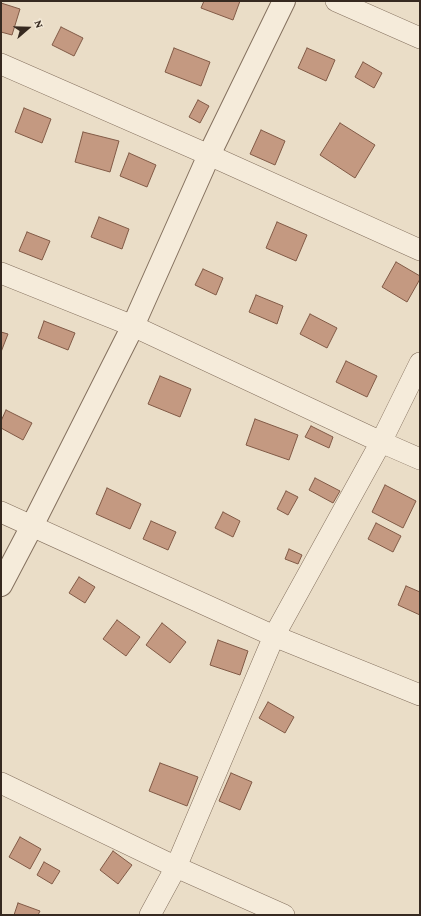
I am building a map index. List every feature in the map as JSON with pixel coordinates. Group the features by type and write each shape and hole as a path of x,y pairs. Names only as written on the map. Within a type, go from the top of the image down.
{"street":[{"path":"1,585 133,326 209,154 284,1"},
{"path":"336,1 420,38"},
{"path":"1,64 209,154 420,250"},
{"path":"1,273 133,326 381,442 420,458"},
{"path":"150,915 176,867 274,636 381,442 420,363"},
{"path":"1,512 274,636 420,695"},
{"path":"1,783 176,867 284,915"}],"building":[{"path":"204,1 240,1 233,20 201,8"},
{"path":"1,3 20,9 12,35 1,32"},
{"path":"61,27 83,38 74,56 52,45"},
{"path":"174,48 210,62 201,86 165,72"},
{"path":"307,48 335,60 326,81 298,68"},
{"path":"363,62 382,73 374,88 355,77"},
{"path":"198,100 209,106 200,123 189,117"},
{"path":"24,108 51,119 42,143 15,132"},
{"path":"340,123 375,145 355,178 320,155"},
{"path":"261,130 285,141 275,165 250,154"},
{"path":"83,132 119,141 110,172 75,162"},
{"path":"129,153 156,165 147,187 120,176"},
{"path":"99,217 129,229 122,249 91,237"},
{"path":"277,222 307,235 296,261 266,248"},
{"path":"27,232 50,241 42,260 19,251"},
{"path":"396,262 420,276 420,279 407,302 382,287"},
{"path":"203,269 223,278 216,295 195,285"},
{"path":"256,295 283,306 277,324 249,312"},
{"path":"310,314 337,328 327,348 300,334"},
{"path":"44,321 75,333 68,350 38,338"},
{"path":"1,332 8,334 1,352"},
{"path":"346,361 377,376 367,397 336,382"},
{"path":"160,376 191,389 180,417 148,404"},
{"path":"6,410 32,423 23,440 1,428 1,421"},
{"path":"255,419 298,435 289,460 246,445"},
{"path":"311,426 333,437 329,448 305,437"},
{"path":"315,478 340,491 333,503 309,490"},
{"path":"385,485 416,501 403,528 372,512"},
{"path":"107,488 141,504 130,529 96,514"},
{"path":"286,491 298,497 288,515 277,509"},
{"path":"223,512 240,521 233,537 215,528"},
{"path":"151,521 176,532 168,550 143,539"},
{"path":"376,523 401,536 393,552 368,539"},
{"path":"289,549 302,555 298,564 285,559"},
{"path":"79,577 95,587 85,603 69,593"},
{"path":"406,586 420,592 420,615 398,605"},
{"path":"117,620 140,637 126,656 103,639"},
{"path":"162,623 186,642 170,663 146,645"},
{"path":"218,640 248,651 240,675 210,665"},
{"path":"268,702 294,717 285,733 259,718"},
{"path":"160,763 198,777 187,806 149,791"},
{"path":"231,773 252,782 240,810 219,801"},
{"path":"20,837 41,849 30,869 9,857"},
{"path":"113,851 132,865 118,884 100,870"},
{"path":"44,862 60,871 52,884 37,875"},
{"path":"18,903 40,911 38,915 14,915"}]}
